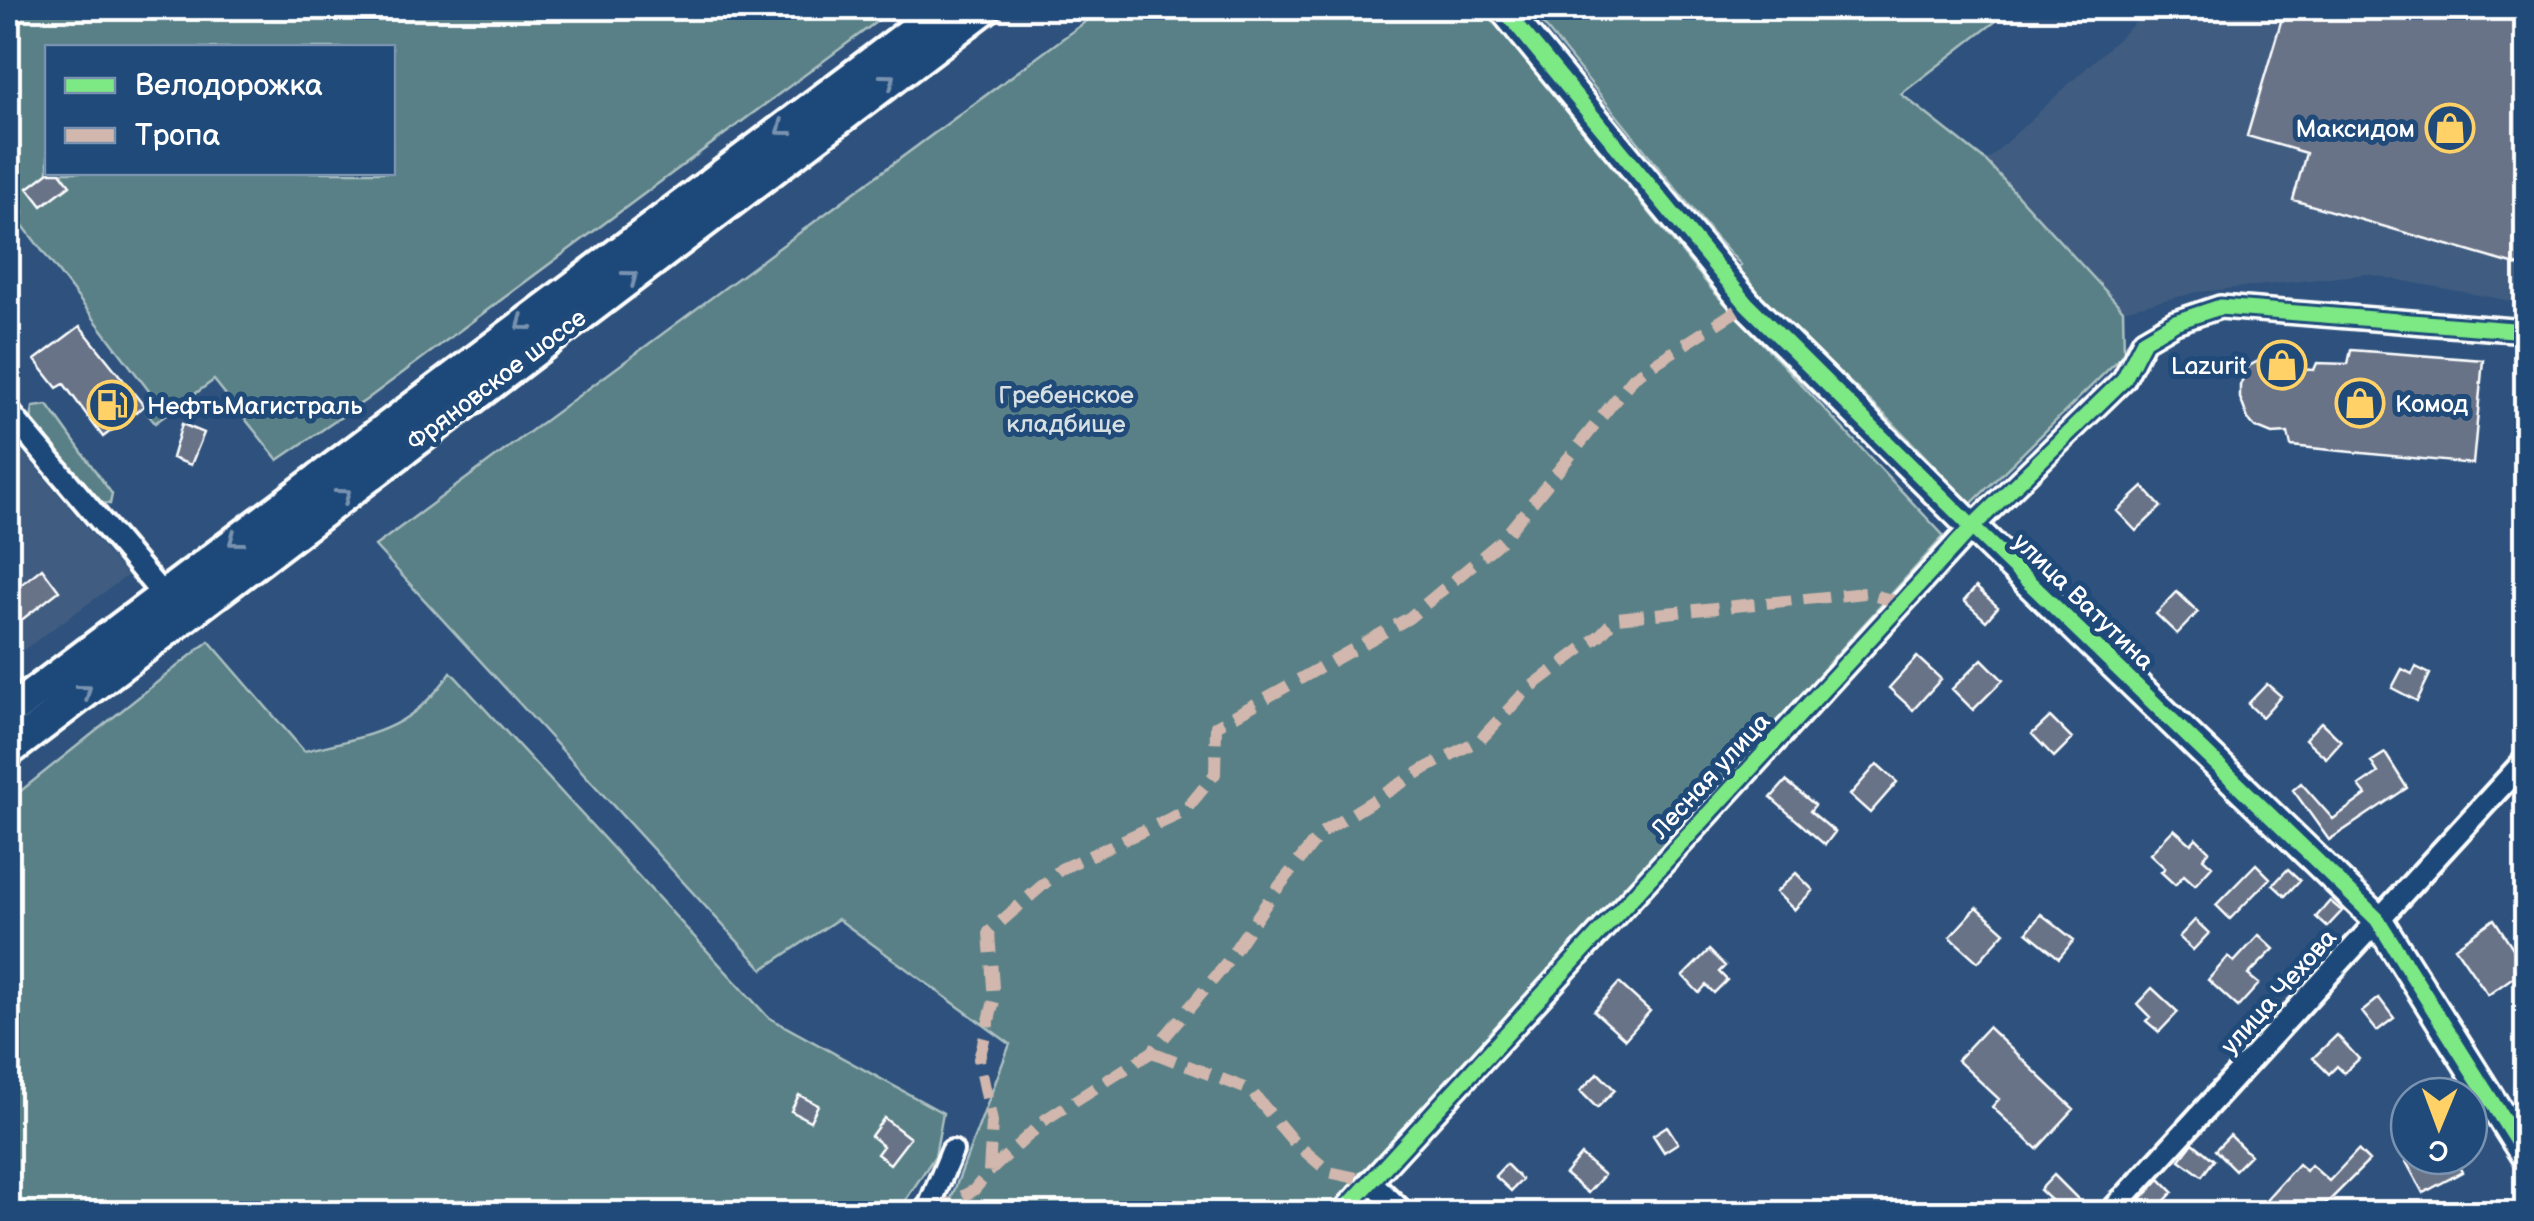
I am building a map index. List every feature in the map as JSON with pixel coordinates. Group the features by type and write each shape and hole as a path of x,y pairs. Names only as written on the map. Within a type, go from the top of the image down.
{"main road":[{"name":"Фряновское шоссе","path":"8,713 944,8"},
{"name":"Фряновское шоссе","path":"8,750 985,8"}],"street":[{"name":"улица Ватутина","path":"1503,8 1747,304 1972,528 2378,919 2526,1156"},
{"name":"Лесная улица","path":"1342,1214 1972,528 2124,378 2144,340 2174,322 2220,307 2526,331"},
{"path":"8,411 163,595"},
{"name":"улица Чехова","path":"2110,1214 2526,759"},
{"path":"926,1214 952,1151"},
{"path":"1370,1181 1405,1214"}],"shaded area":[{"path":"2151,8 2526,8 2526,304 2367,274 2198,292 2123,310 1986,161"},
{"path":"8,434 127,576 8,661"}],"green space":[{"path":"8,8 895,8 366,400 278,460 214,380 155,423 147,413 159,404 21,223 23,210 18,204 8,214"},
{"name":"Гребенское кладбище","path":"1104,8 1483,8 1714,292 1944,536 1827,665 1830,666 1826,676 1627,891 1623,888 1407,1125 1407,1135 1373,1172 1368,1168 1326,1214 960,1213 949,1204 1010,1044 838,919 763,969 375,546"},
{"path":"1530,8 2013,8 1901,94 1986,161 2123,310 2124,354 1971,504 1892,422 1733,272 1741,265"},
{"path":"48,405 112,494 110,504 102,503 31,421 33,407"},
{"path":"209,641 304,751 369,735 404,719 436,692 451,672 768,1017 943,1113 935,1156 897,1213 8,1214 8,801"}],"building":[{"path":"2285,8 2526,8 2526,268 2293,200 2306,153 2247,136"},
{"path":"45,175 62,175 70,185 42,206 28,188"},
{"path":"80,326 144,406 103,437 64,384 57,388 35,360"},
{"name":"Комод","path":"2351,350 2483,360 2473,464 2291,446 2288,433 2272,434 2255,427 2248,419 2240,385 2249,366 2268,356 2287,360 2298,369 2314,370 2317,363 2348,364"},
{"path":"182,424 204,433 191,465 172,458"},
{"path":"2143,487 2161,507 2136,531 2117,511"},
{"path":"42,568 59,591 15,625 8,615 8,595"},
{"path":"1976,587 1998,607 1986,621 1964,601"},
{"path":"2177,592 2198,612 2177,634 2156,614"},
{"path":"1917,657 1941,679 1913,710 1889,688"},
{"path":"1982,659 2003,680 1973,710 1952,689"},
{"path":"2416,667 2430,674 2417,701 2392,688 2402,669 2412,674"},
{"path":"2267,684 2281,696 2262,717 2248,704"},
{"path":"2050,717 2072,739 2054,757 2032,734"},
{"path":"2321,722 2341,741 2326,758 2305,739"},
{"path":"2385,753 2407,788 2329,840 2293,790 2301,783 2333,819 2366,795 2359,786 2378,773 2371,762"},
{"path":"1877,764 1897,782 1870,813 1850,795"},
{"path":"1786,781 1815,805 1810,811 1835,832 1825,845 1771,798"},
{"path":"2174,829 2191,844 2196,838 2209,851 2203,858 2212,866 2195,885 2184,875 2175,885 2150,854"},
{"path":"2256,864 2270,878 2230,919 2216,905"},
{"path":"2288,869 2300,880 2285,896 2273,885"},
{"path":"1796,873 1813,890 1794,910 1776,892"},
{"path":"2330,901 2342,911 2327,927 2316,917"},
{"path":"1977,907 2005,932 1978,962 1950,937"},
{"path":"2041,914 2074,940 2059,958 2027,932"},
{"path":"2494,919 2526,968 2488,995 2455,947"},
{"path":"2195,920 2209,933 2193,950 2179,937"},
{"path":"2259,935 2274,949 2248,975 2259,984 2238,1007 2208,980 2228,957 2234,962"},
{"path":"1709,950 1725,966 1719,972 1727,980 1714,993 1706,985 1699,993 1683,976"},
{"path":"1619,983 1650,1011 1625,1039 1594,1011"},
{"path":"2152,988 2178,1012 2159,1032 2146,1021 2150,1017 2137,1004"},
{"path":"2379,998 2394,1018 2377,1031 2362,1012"},
{"path":"1988,1027 2074,1109 2037,1149 1992,1107 1999,1099 1957,1060"},
{"path":"2337,1035 2359,1059 2344,1073 2337,1066 2329,1074 2313,1058"},
{"path":"1598,1073 1615,1090 1597,1108 1580,1091"},
{"path":"799,1095 818,1105 810,1121 791,1111"},
{"path":"884,1118 910,1138 890,1164 877,1154 883,1146 871,1136"},
{"path":"1667,1126 1678,1143 1664,1152 1653,1135"},
{"path":"2230,1135 2250,1155 2235,1170 2215,1150"},
{"path":"2193,1143 2214,1160 2202,1176 2180,1160"},
{"path":"2358,1150 2369,1161 2316,1214 2253,1214 2298,1164 2306,1171 2311,1165 2329,1181"},
{"path":"1581,1155 1604,1175 1588,1193 1565,1174"},
{"path":"1506,1164 1522,1180 1511,1191 1495,1176"},
{"path":"2054,1175 2078,1199 2065,1213 2040,1190"},
{"path":"2414,1176 2455,1176 2423,1193"},
{"path":"2160,1179 2173,1192 2152,1214 2128,1214"}],"marked path":[{"path":"930,1214 974,1190 989,1172 992,1122 979,1059 994,1001 989,932 1061,869 1184,812 1215,774 1216,726 1409,618 1502,540 1634,377 1747,304"},
{"path":"989,1172 1046,1119 1152,1052 1222,969 1321,833 1481,739 1527,690 1600,635 1616,618 1865,593 1902,603"},
{"path":"1152,1052 1250,1090 1293,1141 1329,1172 1370,1181"}],"cycle path":[{"path":"1503,8 1747,304 2377,919 2526,1156"},
{"path":"1341,1214 1972,527 2124,379 2144,340 2175,322 2220,307 2526,331"}],"place":[{"name":"Максидом","path":"2450,128"},
{"name":"Lazurit","path":"2282,365"},
{"name":"Комод","path":"2360,403"},
{"name":"НефтьМагистраль","path":"112,405"}]}
